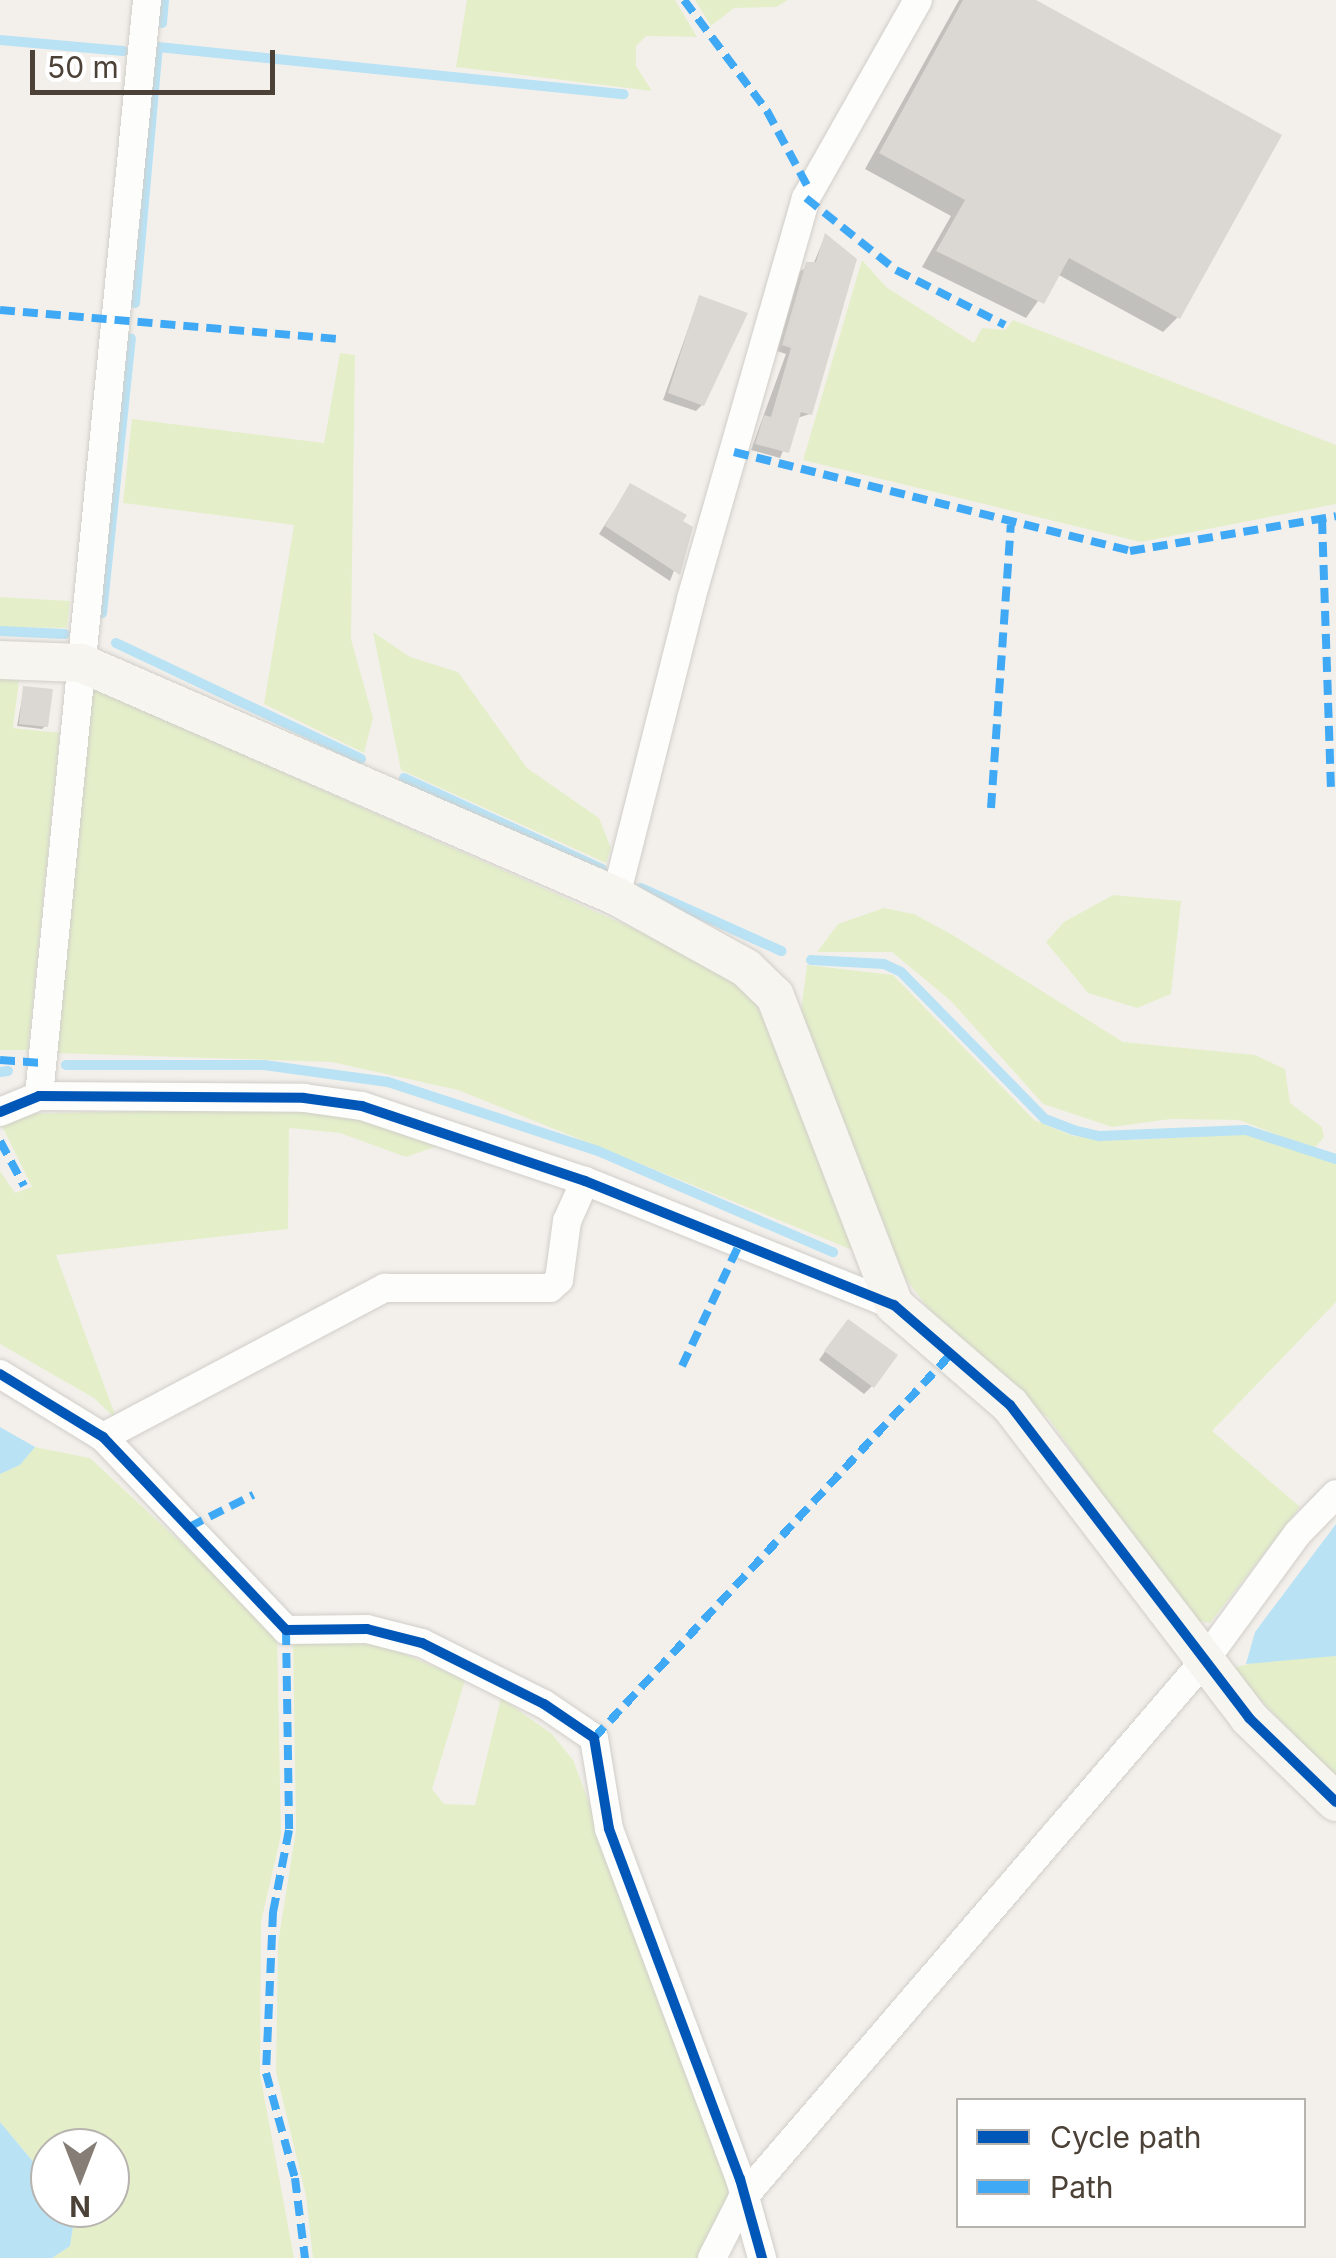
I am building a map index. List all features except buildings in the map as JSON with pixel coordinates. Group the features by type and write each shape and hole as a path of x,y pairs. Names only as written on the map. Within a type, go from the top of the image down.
{"street":[{"path":"39,1096 147,0"},
{"path":"616,896 690,598 806,198 918,0"},
{"path":"0,660 81,663 616,896 746,968 775,996 894,1305"},
{"path":"0,1112 39,1096 304,1098 362,1106 585,1181 894,1305 1010,1405 1249,1718 1336,1802"},
{"path":"102,1437 384,1288 550,1288 559,1280 567,1221 585,1181"},
{"path":"0,1374 102,1437 286,1630 367,1629 422,1643 544,1704 594,1738 609,1828 762,2258"},
{"path":"712,2258 742,2199 1205,1660 1298,1533 1336,1494"}],"green space":[{"path":"467,0 675,0 697,37 646,36 636,46 636,66 652,91 456,67"},
{"path":"695,0 788,0 776,7 734,8 711,26"},
{"path":"862,260 886,287 974,343 982,328 1005,330 1013,320 1336,445 1336,504 1141,542 803,460"},
{"path":"340,353 355,355 351,639 373,718 364,753 264,704 294,525 123,503 132,419 324,443"},
{"path":"0,597 70,601 67,628 0,627"},
{"path":"373,632 410,657 458,672 527,768 599,818 611,848 606,863 401,770"},
{"path":"0,672 20,673 13,728 60,733 28,1050 0,1050"},
{"path":"96,689 639,931 733,981 757,1006 779,1049 855,1251 458,1090 332,1062 54,1053 88,693"},
{"path":"1113,895 1181,901 1171,994 1137,1008 1088,993 1046,942 1064,922"},
{"path":"884,908 914,914 951,934 1123,1042 1255,1055 1285,1069 1290,1103 1322,1127 1324,1137 1314,1149 1239,1120 1171,1119 1112,1127 1043,1104 951,1001 892,952 817,952 838,924"},
{"path":"807,965 893,975 1034,1120 1073,1136 1133,1140 1246,1134 1336,1164 1336,1302 1212,1431 1300,1507 1210,1623 1189,1619 1050,1420 935,1317 902,1274 801,1011"},
{"path":"257,1108 371,1119 444,1144 406,1157 340,1133 289,1128 288,1229 56,1255 117,1420 94,1398 0,1344 0,1171 15,1193 32,1187 0,1122 24,1114"},
{"path":"35,1447 90,1458 277,1632 281,1835 261,1922 260,2074 294,2258 52,2258 70,2246 73,2228 130,2228 130,2128 30,2128 30,2158 0,2122 0,1474 20,1465"},
{"path":"293,1638 383,1645 465,1680 432,1789 444,1804 475,1805 501,1698 552,1734 573,1760 733,2183 735,2194 704,2258 313,2258 306,2196 276,2072 278,1943 296,1830"},
{"path":"1336,1656 1336,1778 1231,1669 1269,1658"}],"water":[{"path":"0,1427 35,1447 20,1465 0,1474"},
{"path":"1336,1524 1336,1656 1246,1664 1255,1632"},
{"path":"0,2122 30,2158 30,2228 73,2228 70,2246 52,2258 0,2258"}],"waterway":[{"path":"162,23 164,0"},
{"path":"0,40 124,51"},
{"path":"135,303 158,47 624,94"},
{"path":"102,613 131,339"},
{"path":"0,631 65,634"},
{"path":"116,643 361,759"},
{"path":"404,778 602,869"},
{"path":"641,888 781,951"},
{"path":"811,960 884,964 901,972 1045,1119 1073,1130 1100,1136 1246,1130 1336,1159"},
{"path":"66,1065 264,1065 388,1082 598,1151 833,1252"},
{"path":"0,1072 8,1071"}],"marked path":[{"path":"684,0 767,111 809,189"},
{"path":"806,198 896,270 1005,325"},
{"path":"0,310 340,339"},
{"path":"734,452 1130,551 1336,516"},
{"path":"1322,519 1331,791"},
{"path":"991,808 1011,525"},
{"path":"0,1060 42,1063"},
{"path":"0,1141 24,1186"},
{"path":"682,1366 740,1243"},
{"path":"594,1738 951,1354"},
{"path":"189,1527 253,1495"},
{"path":"286,1630 289,1830 273,1912 266,2073 295,2178 305,2258"}],"cycle path":[{"path":"0,1112 39,1096 304,1098 362,1106 585,1181 894,1305 1010,1405 1249,1718 1336,1802"},
{"path":"0,1374 103,1437 286,1630 367,1629 422,1643 544,1704 594,1738 609,1829 740,2179 762,2258"}]}
